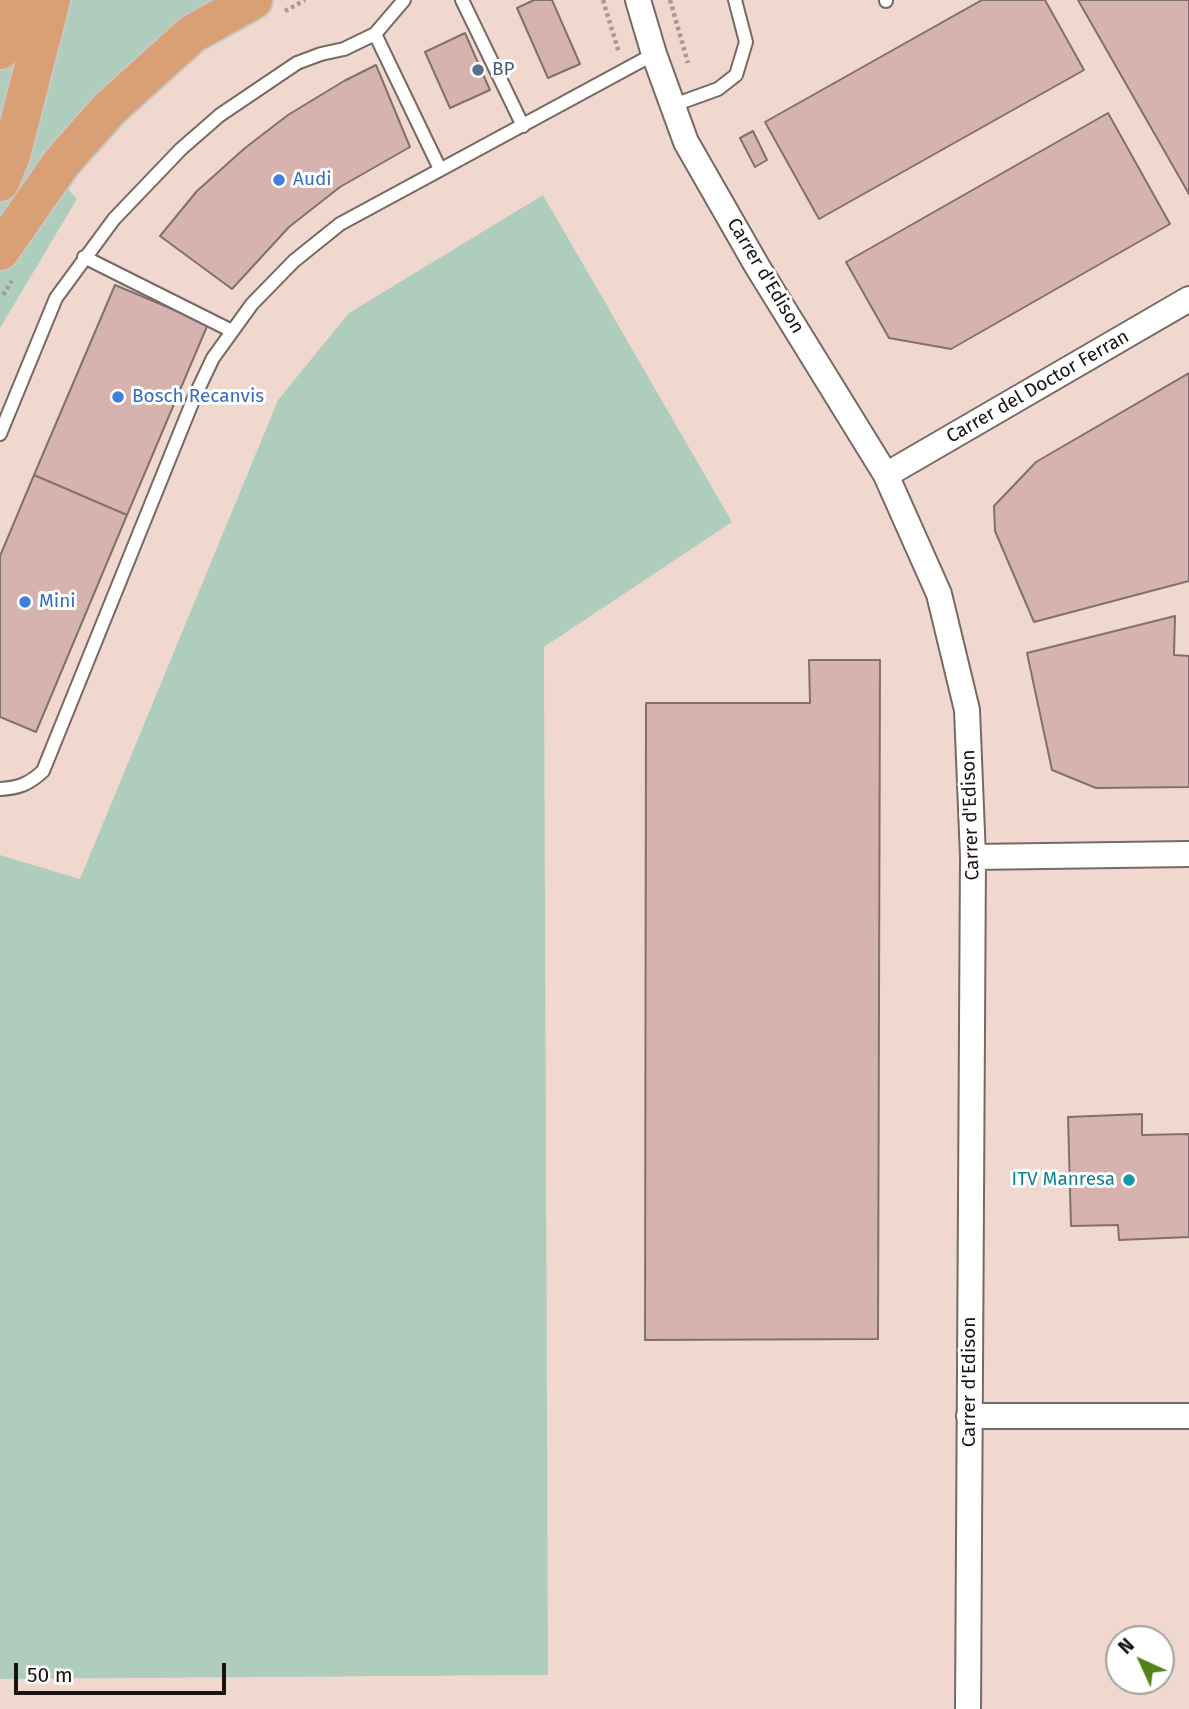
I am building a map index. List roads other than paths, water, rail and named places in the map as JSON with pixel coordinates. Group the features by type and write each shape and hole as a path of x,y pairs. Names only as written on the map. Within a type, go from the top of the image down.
{"highway":[{"path":"0,50 12,0"},
{"path":"0,182 10,155 51,0"},
{"path":"0,251 62,162 110,108 192,34 253,0"}],"street":[{"name":"Carrer d'Edison","path":"638,0 671,106 686,142 757,266 886,475 939,594 967,710 973,857 968,1709"},
{"name":"Carrer del Doctor Ferran","path":"886,475 1189,299"},
{"path":"973,857 1189,854"},
{"path":"970,1416 1189,1416"}],"lane":[{"path":"0,434 56,298 132,199 220,114 297,63 344,49 375,34 404,0"},
{"path":"461,0 523,126"},
{"path":"671,106 718,89 736,75 746,42 735,0"},
{"path":"375,34 440,169"},
{"path":"0,789 31,783 43,771 194,398 213,358 252,304 294,261 340,224 654,54"},
{"path":"85,257 232,331"}],"place":[{"name":"BP","path":"478,70"},
{"name":"Audi","path":"279,180"},
{"name":"Bosch Recanvis","path":"118,397"},
{"name":"Mini","path":"25,602"},
{"name":"ITV Manresa","path":"1129,1180"}]}
